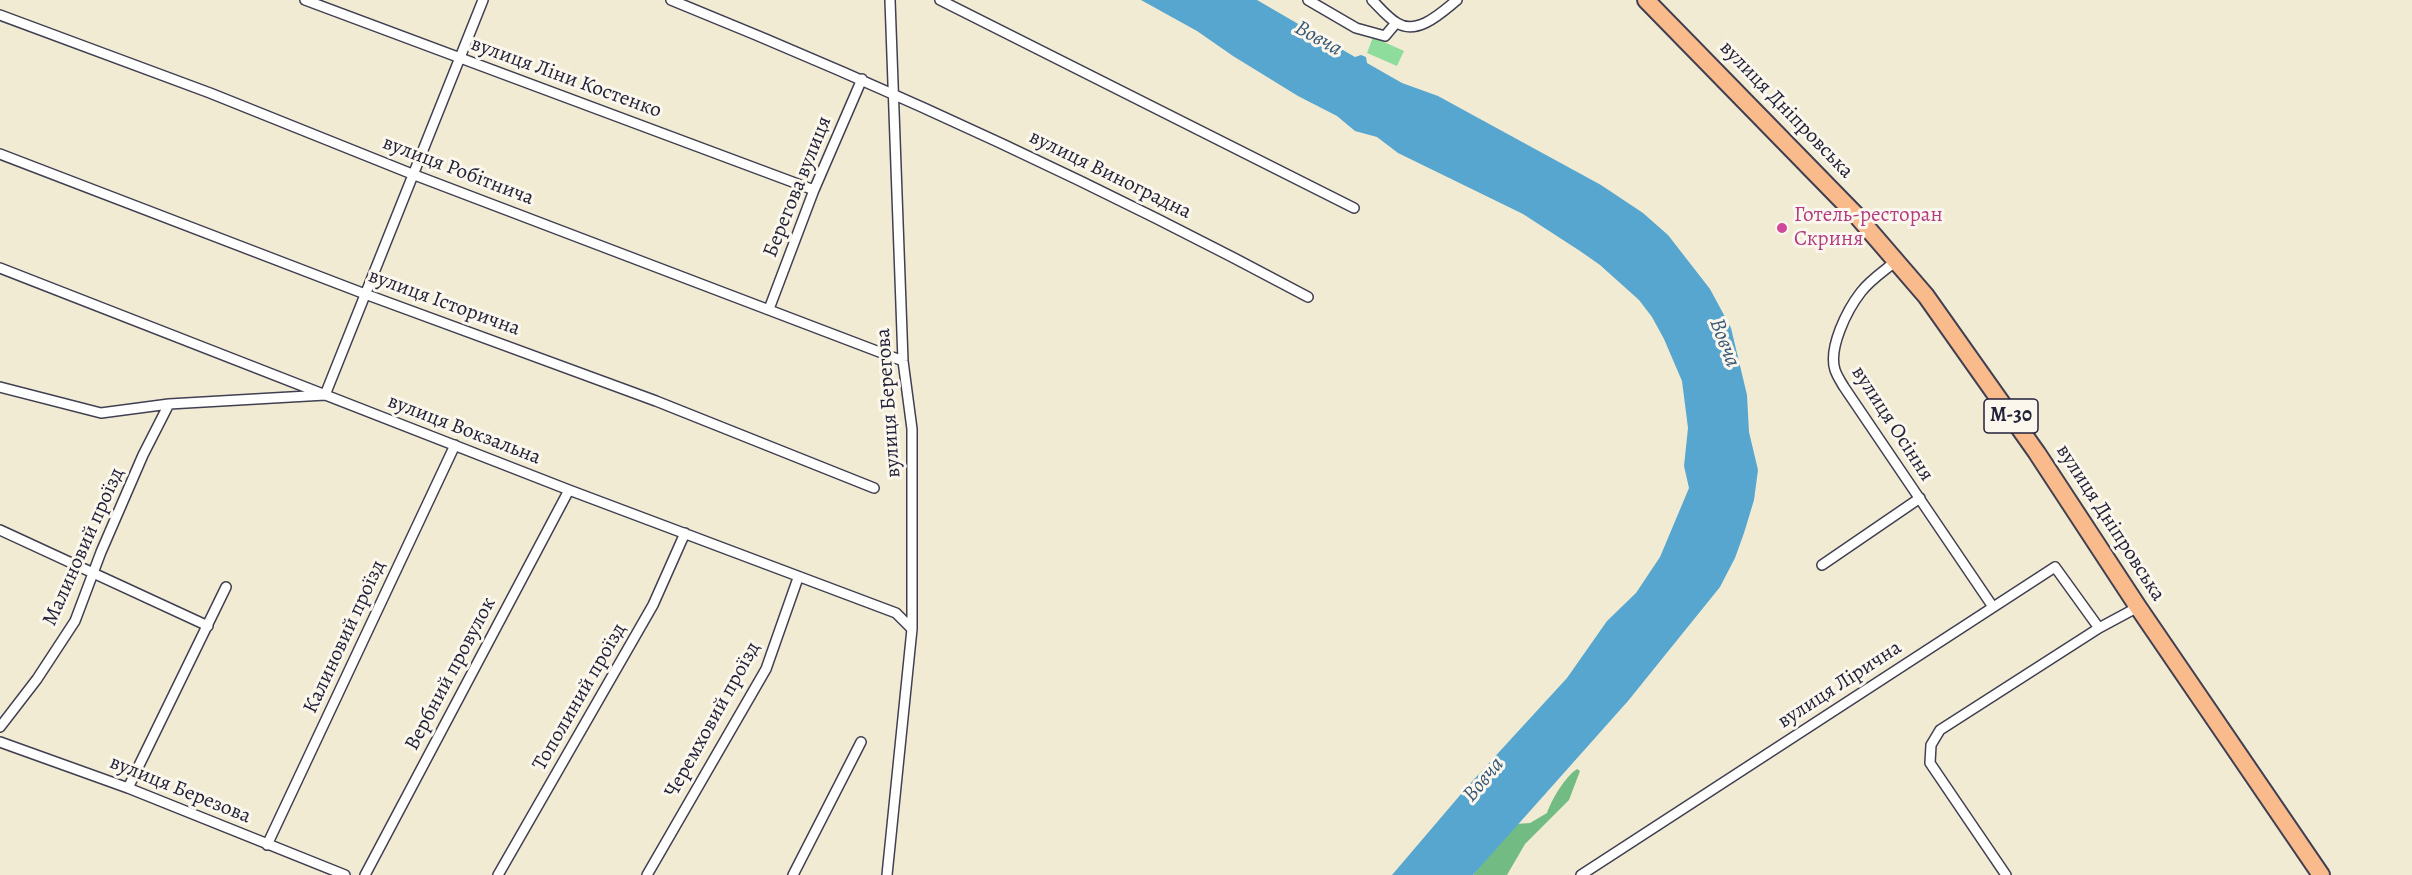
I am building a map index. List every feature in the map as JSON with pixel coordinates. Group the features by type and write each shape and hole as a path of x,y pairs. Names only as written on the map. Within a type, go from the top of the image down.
{"highway":[{"name":"вулиця Дніпровська","path":"1646,0 1827,184 1896,261 1947,324 2024,434 2138,607 2321,875"}],"street":[{"name":"вулиця Ліни Костенко","path":"305,0 814,190"},
{"path":"0,387 101,413 169,405 326,395 483,0"},
{"name":"вулиця Виноградна","path":"671,0 862,79 1037,159 1215,247 1308,297"},
{"name":"вулиця Берегова","path":"886,875 912,629 912,429 903,361 890,0"},
{"path":"940,0 1354,208"},
{"path":"1308,0 1356,28 1385,36 1396,23"},
{"path":"1372,0 1396,23 1407,27 1429,21 1457,0"},
{"name":"вулиця Робітнича","path":"0,15 210,93 412,174 903,361"},
{"name":"Берегова вулиця","path":"769,309 814,190 862,79"},
{"name":"вулиця Історична","path":"0,154 365,294 656,401 874,488"},
{"name":"вулиця Осіння","path":"1896,261 1868,284 1856,299 1836,340 1833,358 1835,371 1993,606"},
{"name":"вулиця Вокзальна","path":"0,268 569,490 896,613 912,629"},
{"name":"Малиновий проїзд","path":"0,727 38,679 75,621 93,573 144,455 169,405"},
{"name":"Калиновий проїзд","path":"267,845 455,445"},
{"name":"Вербний провулок","path":"364,875 569,490"},
{"path":"1822,565 1920,498"},
{"path":"0,530 208,626"},
{"name":"Тополиний проїзд","path":"498,875 654,605 685,533"},
{"name":"вулиця Лірична","path":"1581,875 2055,567 2099,628"},
{"name":"Черемховий проїзд","path":"647,875 766,669 798,578"},
{"path":"129,788 226,587"},
{"path":"2006,875 1930,763 1931,745 1940,730 2099,628 2138,607"},
{"name":"вулиця Березова","path":"0,742 129,788 345,875"},
{"path":"793,875 861,742"}],"green space":[{"path":"1373,37 1404,51 1397,66 1367,53"},
{"path":"1577,769 1580,771 1569,800 1525,844 1507,875 1473,875 1516,824 1530,823 1547,813 1559,789"}],"water":[{"name":"Вовча","path":"1141,0 1257,0 1355,57 1361,55 1366,57 1367,63 1402,83 1438,96 1601,185 1643,213 1668,235 1710,289 1731,328 1747,395 1749,432 1758,470 1754,500 1735,558 1720,587 1628,701 1473,875 1392,875 1467,787 1567,678 1607,621 1636,593 1660,557 1689,488 1684,466 1688,428 1682,381 1652,317 1639,300 1600,265 1523,214 1398,153 1377,137 1355,131 1337,116 1298,96 1197,31"}],"place":[{"name":"Готель-ресторан Скриня","path":"1782,228"}]}
